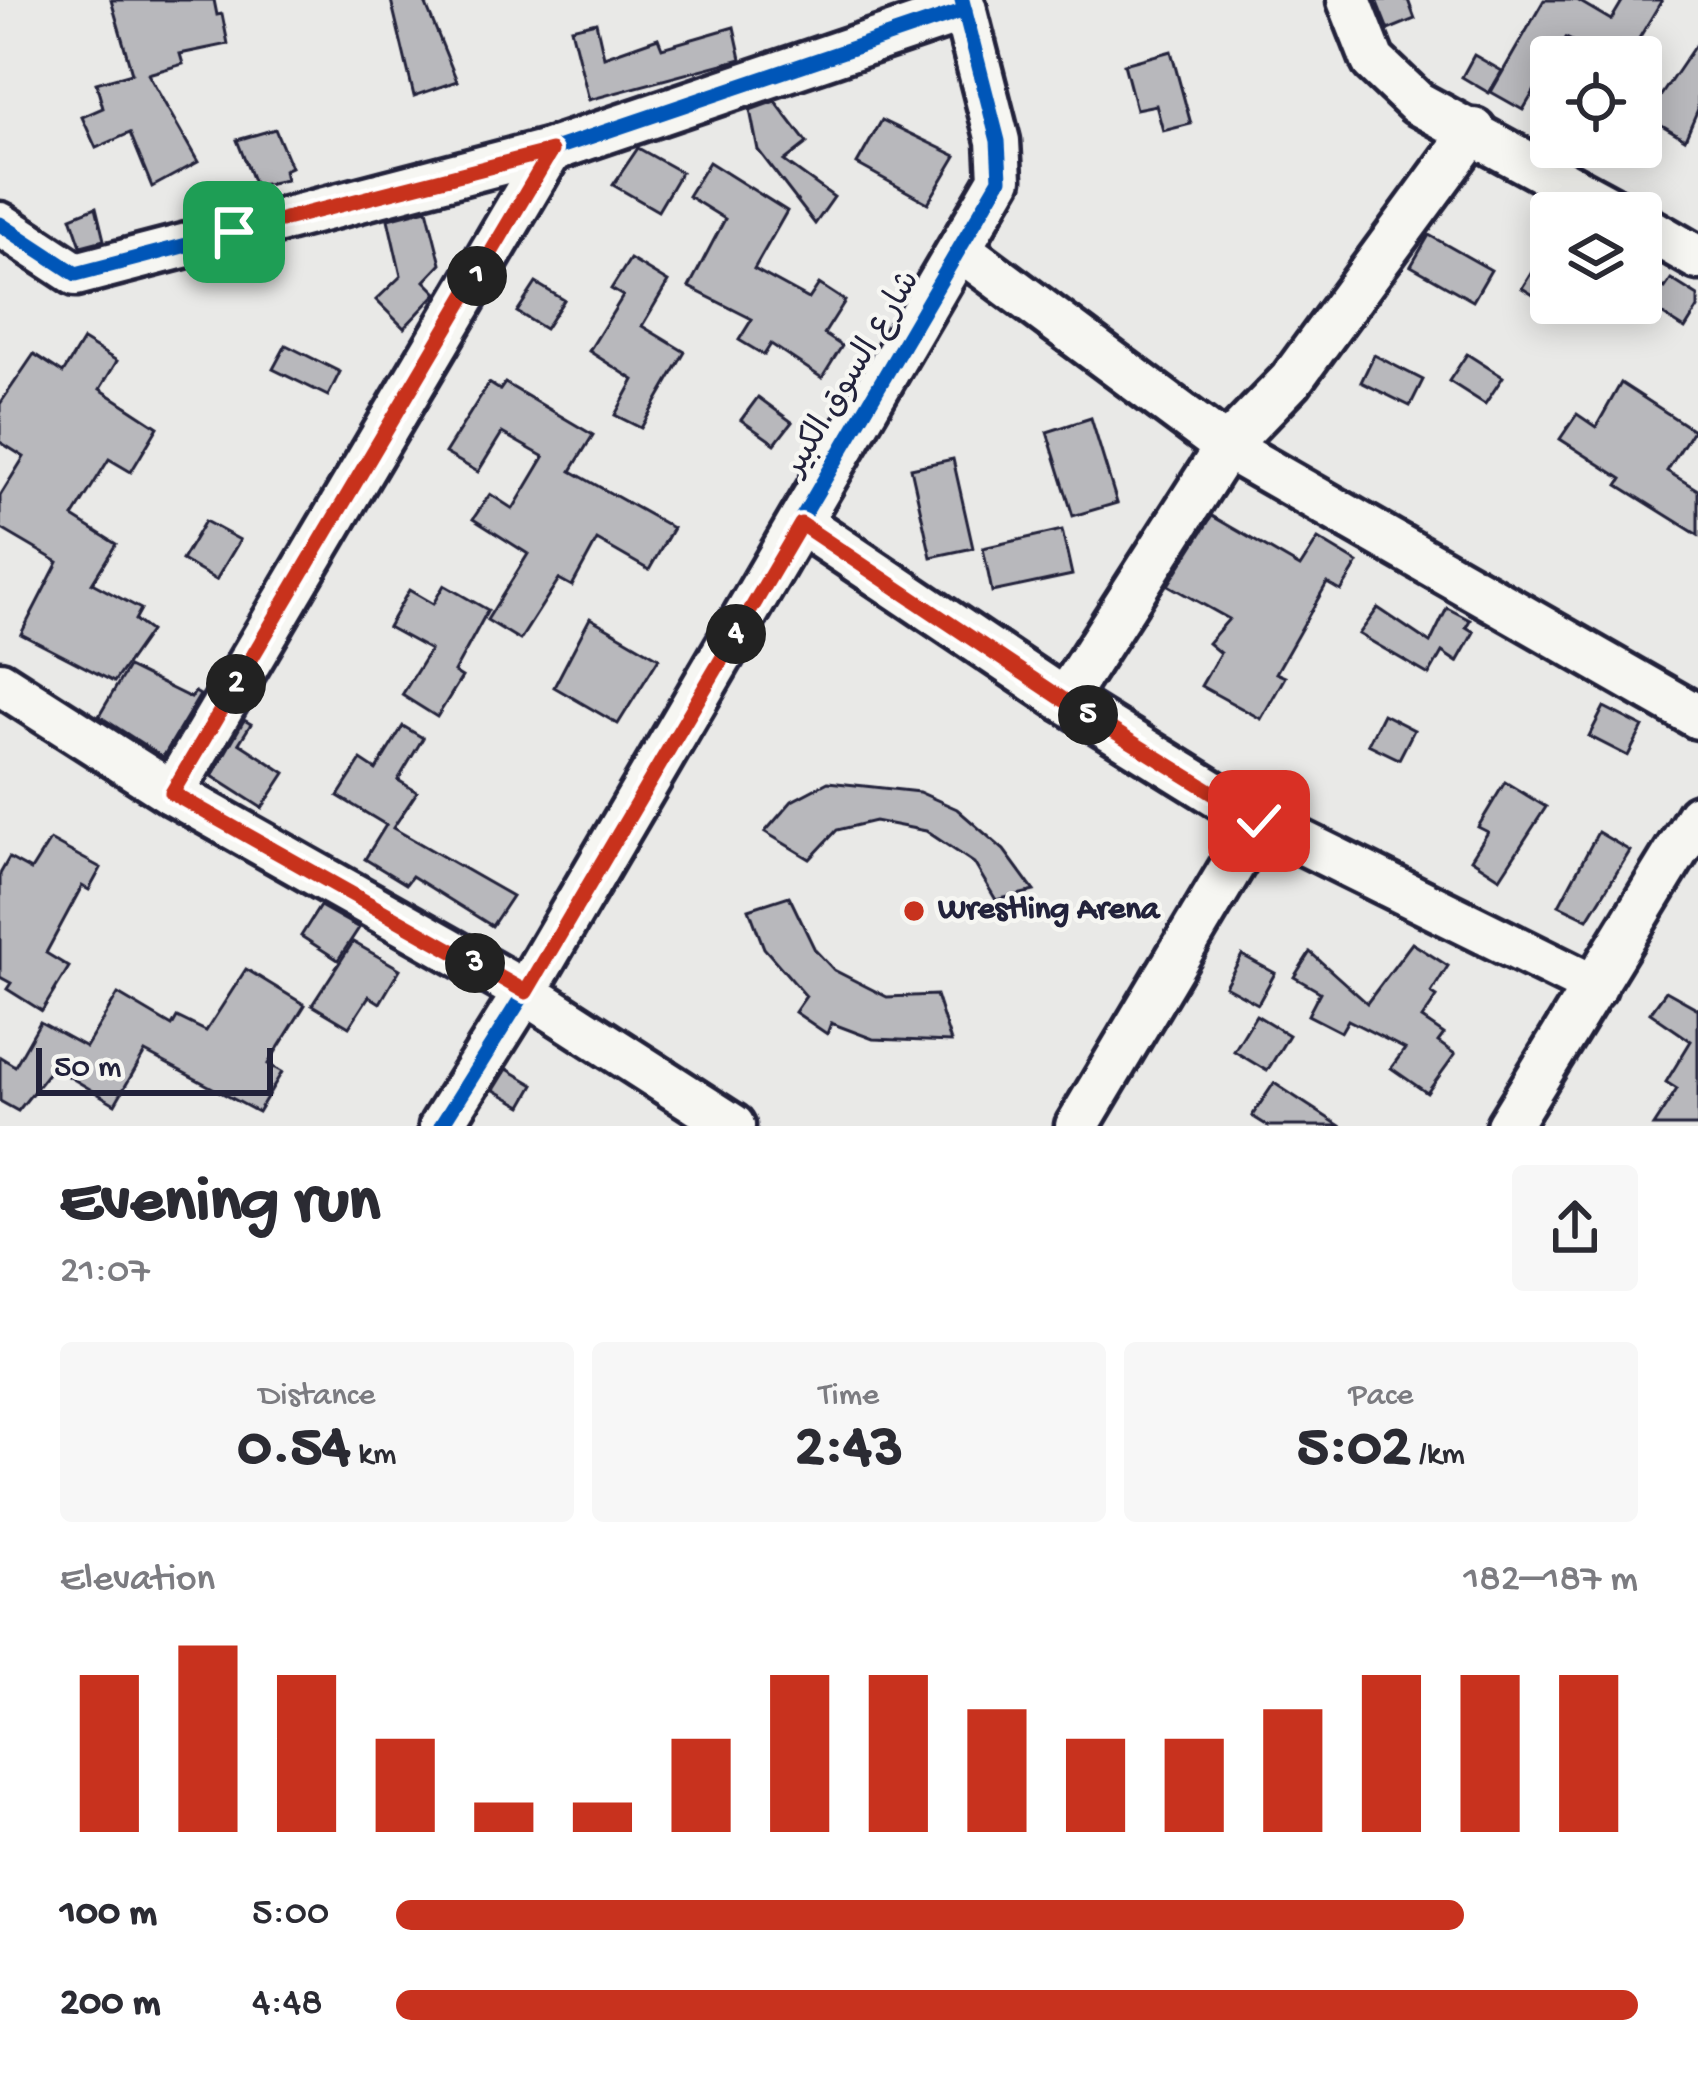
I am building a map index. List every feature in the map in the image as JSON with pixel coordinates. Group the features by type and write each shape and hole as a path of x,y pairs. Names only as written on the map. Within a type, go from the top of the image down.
{"street":[{"path":"1349,0 1373,62 1417,103 1582,192"},
{"path":"0,224 76,274 551,151 963,5"},
{"name":"شارع السوق الكبير","path":"441,1126 526,992 1000,179 1002,163 963,5"},
{"path":"1064,700 1226,447 1291,380 1474,130"},
{"path":"172,793 551,151"},
{"path":"1662,237 1698,258"},
{"path":"962,251 1226,447 1698,717"},
{"path":"801,524 1064,700 1259,821 1595,986"},
{"path":"0,683 172,793 526,992 733,1126"},
{"path":"1508,1126 1698,816"},
{"path":"1076,1126 1259,821"}],"building":[{"path":"111,0 214,0 217,15 222,14 228,44 180,54 183,64 148,74 198,162 152,187 130,133 96,148 82,117 103,108 96,83 132,73"},
{"path":"391,0 424,0 457,81 414,96"},
{"path":"1376,0 1408,0 1415,19 1388,30"},
{"path":"1544,0 1577,0 1611,20 1623,0 1662,0 1640,36 1530,36 1530,98 1523,110 1491,92"},
{"path":"596,22 604,57 658,38 662,48 734,27 741,59 589,100 571,28"},
{"path":"1698,41 1698,109 1685,139 1662,125 1662,94"},
{"path":"1171,51 1191,124 1163,131 1156,105 1136,109 1124,64"},
{"path":"1474,55 1502,71 1489,93 1462,77"},
{"path":"775,101 807,143 784,161 834,197 815,224 758,150 750,110"},
{"path":"882,120 956,156 928,203 857,164"},
{"path":"275,129 291,167 284,170 286,180 255,186 237,140"},
{"path":"638,148 681,172 658,211 613,185"},
{"path":"709,162 787,211 754,269 809,299 819,284 845,301 824,334 842,346 822,378 771,344 764,355 739,340 752,319 689,287 725,219 688,196"},
{"path":"96,207 104,240 81,246 71,217"},
{"path":"427,209 441,264 425,281 437,293 404,328 376,300 401,276 388,219"},
{"path":"1429,235 1491,270 1473,301 1411,266"},
{"path":"630,259 668,282 642,326 685,352 641,428 615,415 634,380 589,351 623,296 611,289"},
{"path":"1671,279 1698,296 1698,308 1685,329 1662,314 1662,286"},
{"path":"536,283 564,300 545,329 517,312"},
{"path":"83,340 117,361 100,389 158,427 131,472 109,459 73,517 116,544 92,583 141,609 135,620 150,631 114,682 21,634 58,562 0,528 0,496 24,457 0,442 0,404 34,354 63,373"},
{"path":"286,345 340,372 328,396 273,369"},
{"path":"1467,354 1503,377 1485,404 1449,381"},
{"path":"1374,355 1423,380 1410,406 1361,382"},
{"path":"489,383 500,390 505,383 593,435 571,471 673,528 649,570 597,540 572,586 559,579 520,640 487,620 528,554 473,519 490,494 513,509 544,457 502,433 478,472 445,453"},
{"path":"1621,383 1693,430 1667,471 1698,490 1698,535 1618,485 1622,479 1560,439 1577,414 1596,427"},
{"path":"758,397 792,422 775,444 741,420"},
{"path":"1091,418 1117,503 1073,516 1047,432"},
{"path":"953,459 973,548 931,557 911,468"},
{"path":"1212,516 1300,567 1318,539 1358,563 1341,591 1327,583 1276,673 1285,677 1261,719 1201,686 1220,653 1208,643 1229,619 1168,585"},
{"path":"205,521 240,540 216,580 182,560"},
{"path":"1062,530 1072,575 992,592 983,548"},
{"path":"444,585 488,610 454,672 462,677 437,717 402,695 430,650 388,627 409,590 433,604"},
{"path":"1378,608 1430,643 1447,608 1470,620 1466,627 1474,632 1457,662 1442,652 1429,675 1359,634"},
{"path":"590,618 659,658 618,724 554,687"},
{"path":"128,667 191,698 195,692 200,695 163,757 99,716"},
{"path":"1604,707 1643,727 1628,756 1589,736"},
{"path":"1383,714 1414,730 1399,759 1368,744"},
{"path":"244,720 251,724 239,743 285,773 262,808 212,776"},
{"path":"403,726 423,738 398,780 417,792 393,828 512,896 492,926 412,876 406,884 365,859 386,825 338,796 361,760 376,770"},
{"path":"828,782 919,792 957,809 1004,850 1034,891 996,900 974,863 926,831 875,821 837,830 810,859 765,832 792,801"},
{"path":"1505,782 1546,807 1500,878 1471,859 1488,832 1478,827"},
{"path":"1598,832 1630,851 1588,919 1559,905"},
{"path":"50,840 101,868 89,890 82,886 46,953 69,967 42,1011 7,989 11,983 0,977 0,874 9,858 31,870"},
{"path":"789,896 815,950 834,970 887,997 936,995 951,1042 873,1039 831,1023 827,1034 795,1012 806,996 764,948 749,909"},
{"path":"320,906 359,928 338,960 301,936"},
{"path":"353,942 400,969 380,1003 369,996 349,1027 312,1005"},
{"path":"1412,943 1448,966 1431,993 1437,997 1422,1019 1444,1034 1438,1042 1455,1054 1427,1093 1391,1068 1405,1049 1348,1020 1341,1032 1308,1015 1320,992 1294,977 1310,952 1367,1003"},
{"path":"1242,955 1275,973 1258,1004 1225,986"},
{"path":"246,969 305,1005 268,1064 282,1072 258,1112 145,1052 115,1104 53,1067 18,1111 0,1101 0,1057 15,1066 40,1022 86,1047 118,994 172,1026 177,1017 206,1031"},
{"path":"1666,991 1698,1009 1698,1126 1653,1126 1677,1089 1666,1082 1691,1041 1650,1013"},
{"path":"1256,1015 1289,1035 1267,1071 1234,1051"},
{"path":"507,1069 534,1085 522,1106 494,1090"},
{"path":"1274,1083 1340,1126 1268,1126 1252,1116"}],"cycle path":[{"path":"441,1126 525,992 1000,179 998,141 962,0"},
{"path":"0,224 76,274 551,150 965,10"}],"place":[{"name":"Wrestling Arena","path":"914,911"}],"route":[{"path":"234,232 551,151 172,793 526,992 801,524 1064,700 1259,821"}]}
